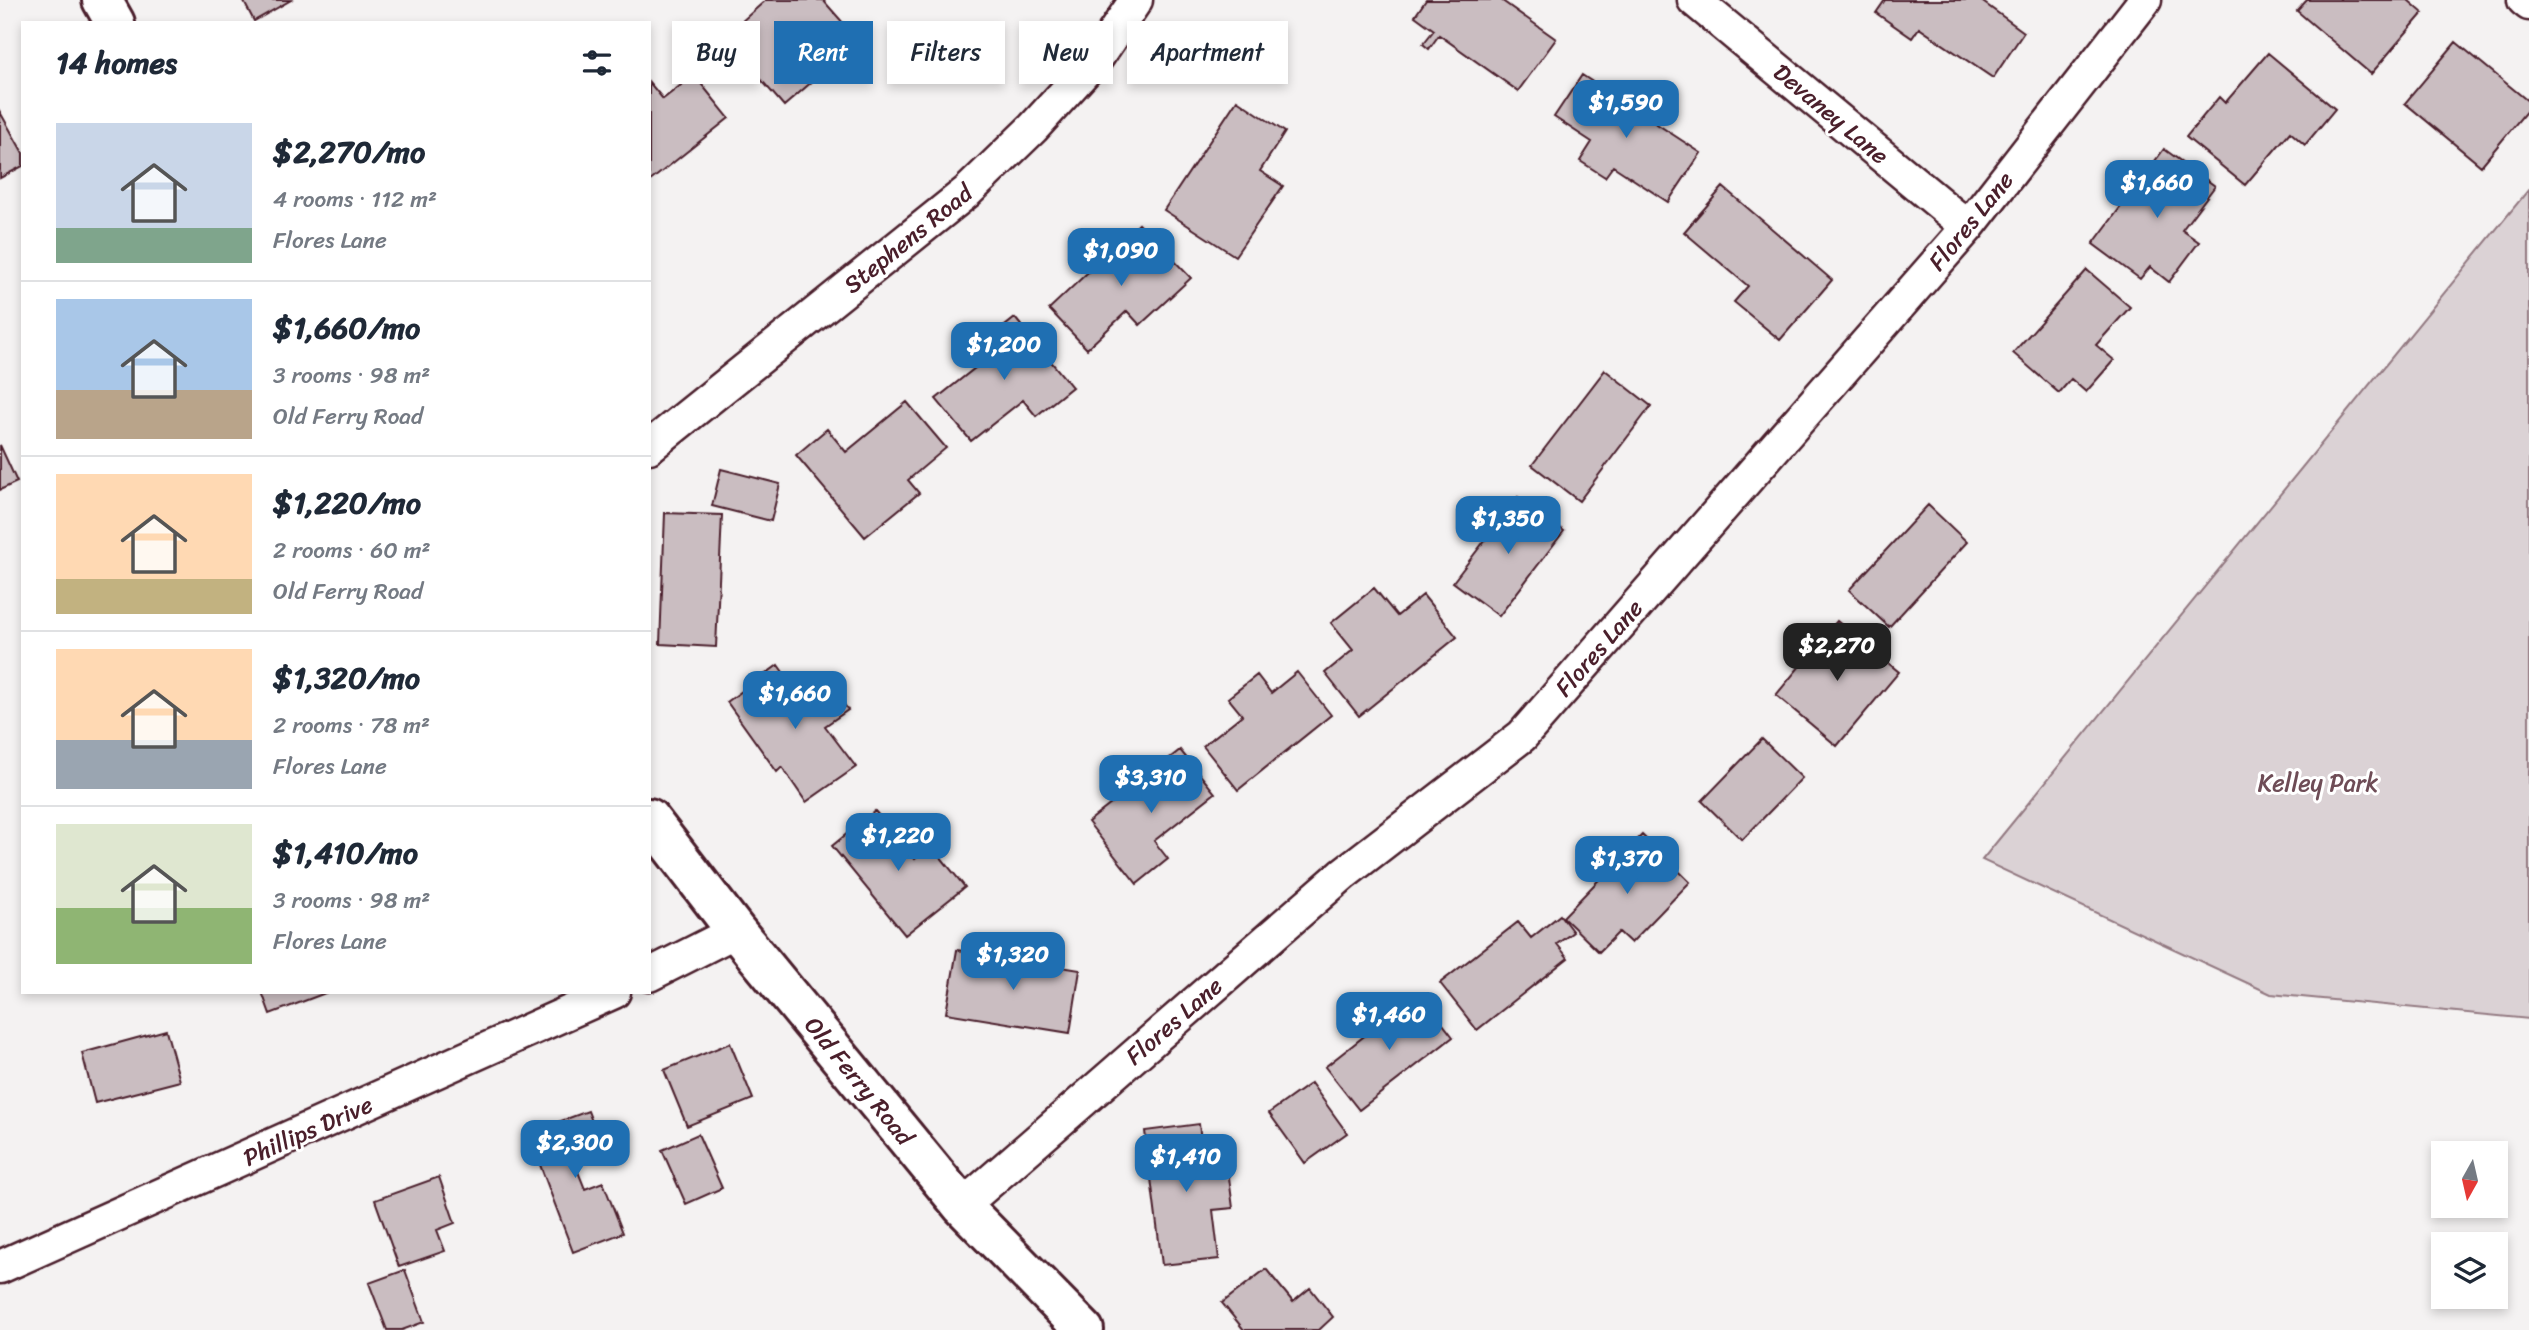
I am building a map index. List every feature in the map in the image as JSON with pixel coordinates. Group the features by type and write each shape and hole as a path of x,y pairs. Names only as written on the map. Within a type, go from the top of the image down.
{"street":[{"path":"102,0 114,21"},
{"name":"Stephens Road","path":"651,445 968,191 1033,128 1096,59 1136,0"},
{"name":"Devaney Lane","path":"1694,0 1968,228"},
{"name":"Flores Lane","path":"962,1206 1343,874 1522,736 1968,228 2145,0"},
{"path":"2524,0 2529,4"},
{"name":"Old Ferry Road","path":"651,821 736,931 962,1206 1084,1330"},
{"path":"651,974 736,931"},
{"name":"Phillips Drive","path":"0,1267 610,994"}],"green space":[{"name":"Kelley Park","path":"2529,189 2529,1019 2271,994 1982,860"}],"building":[{"path":"243,0 291,0 254,21"},
{"path":"766,0 823,0 841,21 774,21 774,84 809,84 784,106 760,78 760,21 742,21"},
{"path":"1426,0 1501,0 1556,39 1518,91 1439,35 1429,49 1423,44 1434,30 1415,16"},
{"path":"1885,0 1980,0 2024,32 1993,78 1919,28 1912,38 1876,13"},
{"path":"2307,0 2408,0 2423,13 2371,74 2297,11"},
{"path":"2456,42 2529,102 2529,108 2481,166 2405,103"},
{"path":"2268,53 2335,109 2305,145 2290,132 2245,185 2186,137 2219,97 2225,103"},
{"path":"1582,75 1701,153 1668,202 1613,166 1605,177 1580,161 1592,142 1554,117"},
{"path":"651,84 663,99 682,84 701,84 729,118 651,180"},
{"path":"1237,100 1285,132 1260,171 1283,186 1235,256 1164,210"},
{"path":"0,112 21,149 21,167 0,178"},
{"path":"2164,149 2215,186 2182,230 2199,242 2169,282 2150,267 2140,279 2093,244"},
{"path":"1723,187 1832,280 1780,340 1734,302 1748,286 1684,232"},
{"path":"1139,224 1191,278 1140,325 1127,311 1087,349 1049,309"},
{"path":"2087,270 2130,307 2096,345 2114,360 2086,392 2071,379 2059,393 2013,353"},
{"path":"1015,318 1072,387 1036,416 1023,400 971,441 936,399 985,360 976,349"},
{"path":"1605,370 1651,406 1579,501 1532,465"},
{"path":"907,402 946,448 908,480 919,493 865,537 796,455 827,429 846,452"},
{"path":"0,445 17,482 0,490"},
{"path":"721,469 780,484 771,521 712,506"},
{"path":"1518,497 1564,531 1499,616 1453,582"},
{"path":"1928,505 1967,542 1889,627 1849,590"},
{"path":"665,513 722,515 716,647 660,644"},
{"path":"1374,588 1397,616 1423,595 1457,637 1359,716 1325,673 1353,650 1331,623"},
{"path":"1837,621 1899,672 1837,746 1776,695"},
{"path":"778,665 803,700 828,682 848,710 825,726 856,767 806,802 782,767 777,772 727,702"},
{"path":"1297,672 1331,715 1238,790 1203,746 1242,715 1228,698 1257,675 1271,693"},
{"path":"1762,739 1802,778 1742,840 1702,801"},
{"path":"1180,750 1215,793 1154,841 1168,859 1137,884 1088,822"},
{"path":"875,811 915,859 931,845 965,887 905,935 832,846"},
{"path":"1642,835 1690,882 1631,943 1619,932 1599,952 1563,917"},
{"path":"1560,915 1573,932 1557,944 1568,958 1477,1030 1440,983 1518,922 1531,938"},
{"path":"957,950 1080,970 1070,1033 946,1013"},
{"path":"1419,993 1453,1037 1359,1110 1325,1067"},
{"path":"263,994 323,994 270,1014"},
{"path":"166,1030 180,1081 95,1103 82,1053"},
{"path":"730,1043 753,1099 687,1126 664,1070"},
{"path":"1311,1083 1347,1133 1305,1163 1269,1113"},
{"path":"588,1111 604,1153 575,1164 585,1189 603,1182 623,1233 573,1252 528,1133"},
{"path":"1199,1124 1204,1165 1227,1162 1233,1208 1213,1210 1219,1259 1162,1265 1145,1131"},
{"path":"698,1134 722,1188 686,1204 662,1150"},
{"path":"439,1177 455,1223 437,1230 445,1251 399,1267 375,1200"},
{"path":"1266,1269 1293,1302 1310,1288 1333,1317 1319,1330 1244,1330 1222,1303"},
{"path":"405,1270 424,1322 402,1330 387,1330 369,1283"}]}
